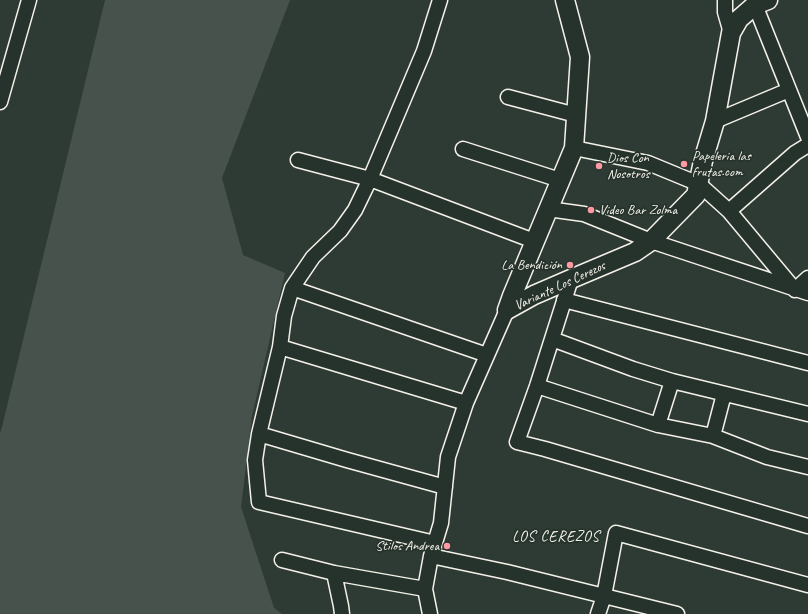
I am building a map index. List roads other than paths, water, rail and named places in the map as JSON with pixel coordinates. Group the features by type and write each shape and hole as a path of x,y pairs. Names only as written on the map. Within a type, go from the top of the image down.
{"street":[{"path":"0,102 29,0"},
{"path":"440,0 424,51 370,179 355,210 340,231 313,257 292,288 284,316 280,347 259,434 255,460 258,502 507,572 678,614"},
{"name":"Variante Los Cerezos","path":"507,310 534,241 574,148 580,57 565,0"},
{"path":"725,0 725,12 731,33"},
{"path":"761,3 789,90 808,137"},
{"name":"Variante Los Cerezos","path":"507,310 571,279 635,252 651,242 696,195 714,121 731,33 739,19 761,3"},
{"path":"714,121 789,90"},
{"path":"508,97 576,115"},
{"path":"729,211 795,153 808,145"},
{"path":"574,148 648,163 699,184 729,211 802,292"},
{"path":"463,149 560,180"},
{"path":"298,160 370,179 534,241"},
{"path":"548,209 584,214 651,242 802,292"},
{"path":"802,292 808,278"},
{"path":"571,279 537,386 517,442 808,526"},
{"path":"292,288 487,355"},
{"path":"564,300 808,363"},
{"path":"430,614 425,589 433,550 441,523 448,457 466,403 507,310"},
{"path":"552,339 633,369 672,381 808,414"},
{"path":"280,347 466,403"},
{"path":"658,425 672,381"},
{"path":"537,386 658,425 713,436 767,457 808,467"},
{"path":"713,436 724,394"},
{"path":"259,434 347,460 445,486"},
{"path":"598,614 604,596 616,533 808,585"},
{"path":"282,560 334,573 425,589"},
{"path":"334,573 342,614"}],"place":[{"name":"Papeleria las frutas.com","path":"684,164"},
{"name":"Dios Con Nosotros","path":"599,166"},
{"name":"Video Bar Zolma","path":"591,210"},
{"name":"La Bendición","path":"570,265"},
{"name":"Stilos Andrea","path":"447,546"}],"district":[{"name":"LOS CEREZOS","path":"556,537"}]}
